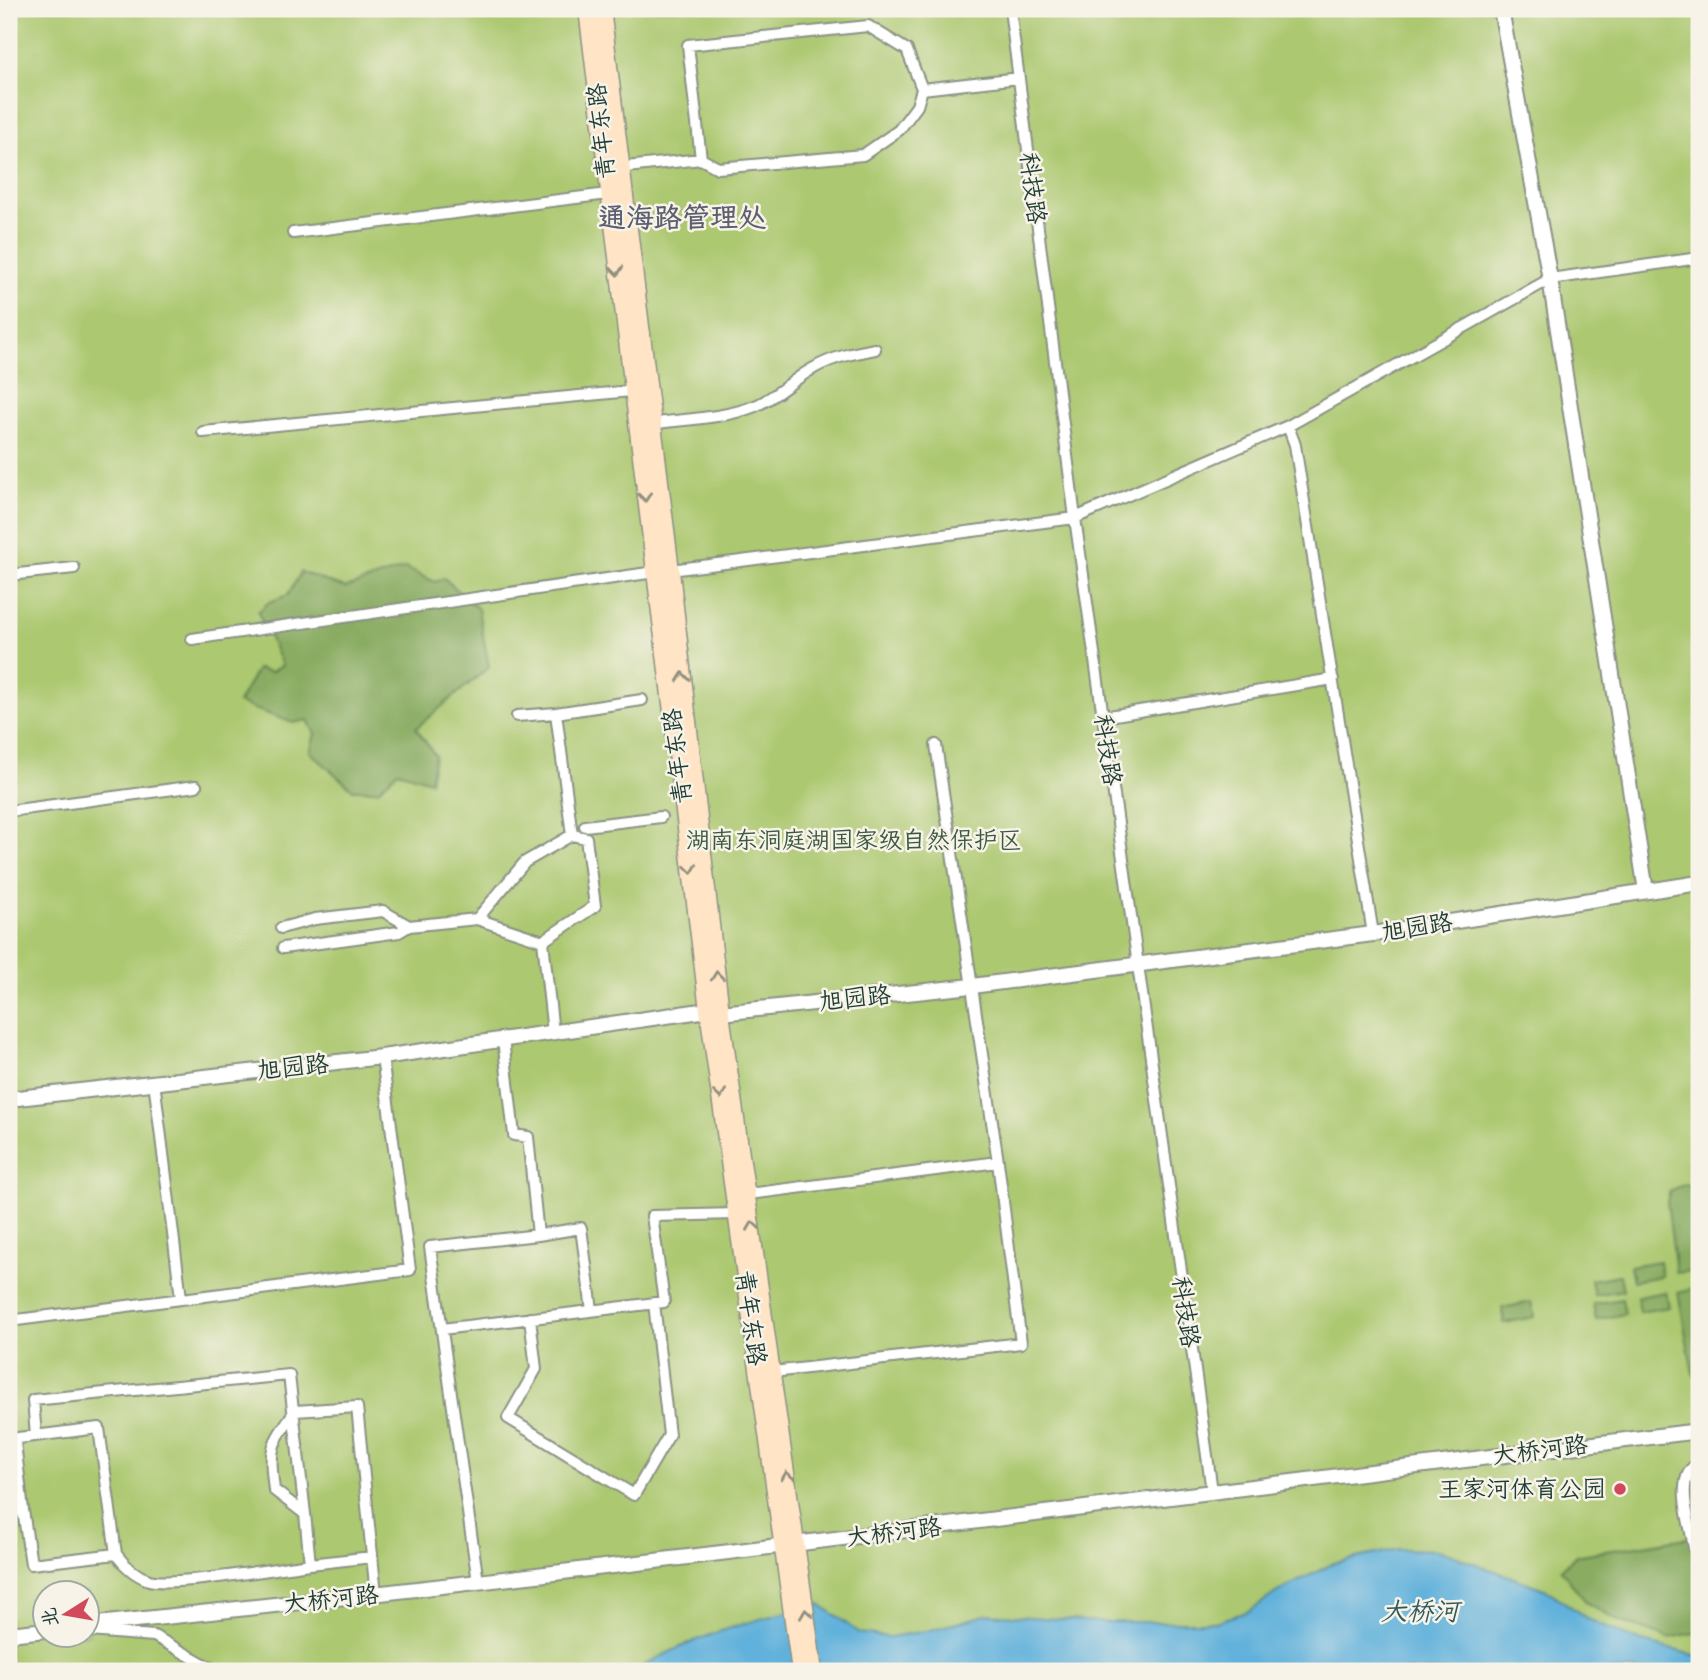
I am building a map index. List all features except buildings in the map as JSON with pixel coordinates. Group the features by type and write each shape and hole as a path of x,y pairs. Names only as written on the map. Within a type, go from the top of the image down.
{"main road":[{"name":"青年东路","path":"587,9 613,168 663,571 737,1213 790,1551"},
{"name":"青年东路","path":"602,9 613,168 608,194 631,391 644,424"},
{"name":"青年东路","path":"714,1012 749,1194 773,1372 790,1551"},
{"path":"790,1551 800,1671"},
{"path":"790,1551 814,1671"}],"street":[{"name":"科技路","path":"1010,9 1075,518 1212,1491"},
{"path":"1501,9 1550,279 1646,891"},
{"path":"613,168 701,159 718,169 863,155 899,130 917,106 922,89 907,50 868,26 688,45 701,159"},
{"path":"922,89 1019,78"},
{"path":"293,233 608,194"},
{"path":"192,639 663,571 1075,518 1288,426 1550,279 1699,258"},
{"path":"644,424 755,406 813,368 844,355 875,349"},
{"path":"204,432 631,391"},
{"path":"1288,426 1295,445 1373,934"},
{"path":"9,575 74,568"},
{"path":"1103,717 1333,679"},
{"path":"517,716 642,700"},
{"path":"556,713 571,831"},
{"path":"773,1372 1021,1343 998,1162 936,746"},
{"path":"9,811 196,786"},
{"path":"477,919 525,862 571,831 585,832 661,817"},
{"path":"543,941 595,906 585,832"},
{"name":"旭园路","path":"9,1099 382,1057 714,1012 972,986 1138,965 1373,934 1699,883"},
{"path":"281,928 315,919 383,911 409,926"},
{"path":"283,948 398,932 409,926 477,919 543,941"},
{"path":"299,925 302,946"},
{"path":"543,941 553,1033"},
{"path":"503,1039 514,1135 528,1137 538,1235"},
{"path":"9,1321 410,1270 382,1057"},
{"path":"154,1082 181,1298"},
{"path":"749,1194 998,1162"},
{"path":"442,1329 664,1301 652,1216 737,1213"},
{"path":"478,1582 430,1247 538,1235 581,1227 592,1310"},
{"path":"530,1318 536,1369 508,1418 634,1495 669,1434 654,1303"},
{"path":"36,1436 33,1401 289,1375 310,1564"},
{"path":"295,1412 357,1407 376,1595"},
{"path":"295,1412 273,1443 270,1454 274,1490 304,1514"},
{"path":"116,1554 31,1564 12,1443 18,1438 99,1428 116,1554 125,1567 150,1580 190,1579 372,1556"},
{"name":"大桥河路","path":"102,1624 790,1551 1212,1491 1699,1431"},
{"path":"1694,1548 1685,1479 1691,1467 1699,1464"},
{"path":"9,1512 23,1510"},
{"path":"9,1634 32,1632"},
{"path":"102,1632 154,1636 211,1668"}],"green space":[{"name":"湖南东洞庭湖国家级自然保护区","path":"9,9 1699,9 1699,1671 9,1671"},
{"path":"405,568 435,582 444,578 478,609 489,667 416,728 435,755 430,781 398,771 378,790 353,790 310,752 315,734 308,720 293,723 238,703 257,669 271,672 282,665 258,612 269,602 288,595 301,572 345,588"},
{"path":"1685,1184 1693,1188 1699,1208 1699,1270 1676,1273 1667,1201 1670,1191"},
{"path":"1659,1261 1662,1276 1633,1281 1630,1266"},
{"path":"1620,1275 1623,1290 1594,1295 1591,1280"},
{"path":"1699,1287 1699,1380 1693,1373 1678,1292"},
{"path":"1666,1292 1669,1307 1640,1312 1637,1297"},
{"path":"1622,1299 1625,1314 1596,1320 1593,1304"},
{"path":"1531,1302 1534,1317 1504,1323 1502,1308"},
{"path":"1699,1536 1699,1632 1669,1638 1619,1621 1587,1603 1561,1570 1575,1556"}],"water":[{"name":"大桥河","path":"1399,1549 1438,1550 1547,1590 1588,1619 1638,1641 1699,1656 1699,1671 635,1671 701,1638 820,1604 859,1633 889,1637 927,1631 989,1614 1098,1622 1215,1622 1249,1611 1279,1591 1334,1563"}],"place":[{"name":"王家河体育公园","path":"1620,1489"}],"district":[{"name":"通海路管理处","path":"682,217"}]}
